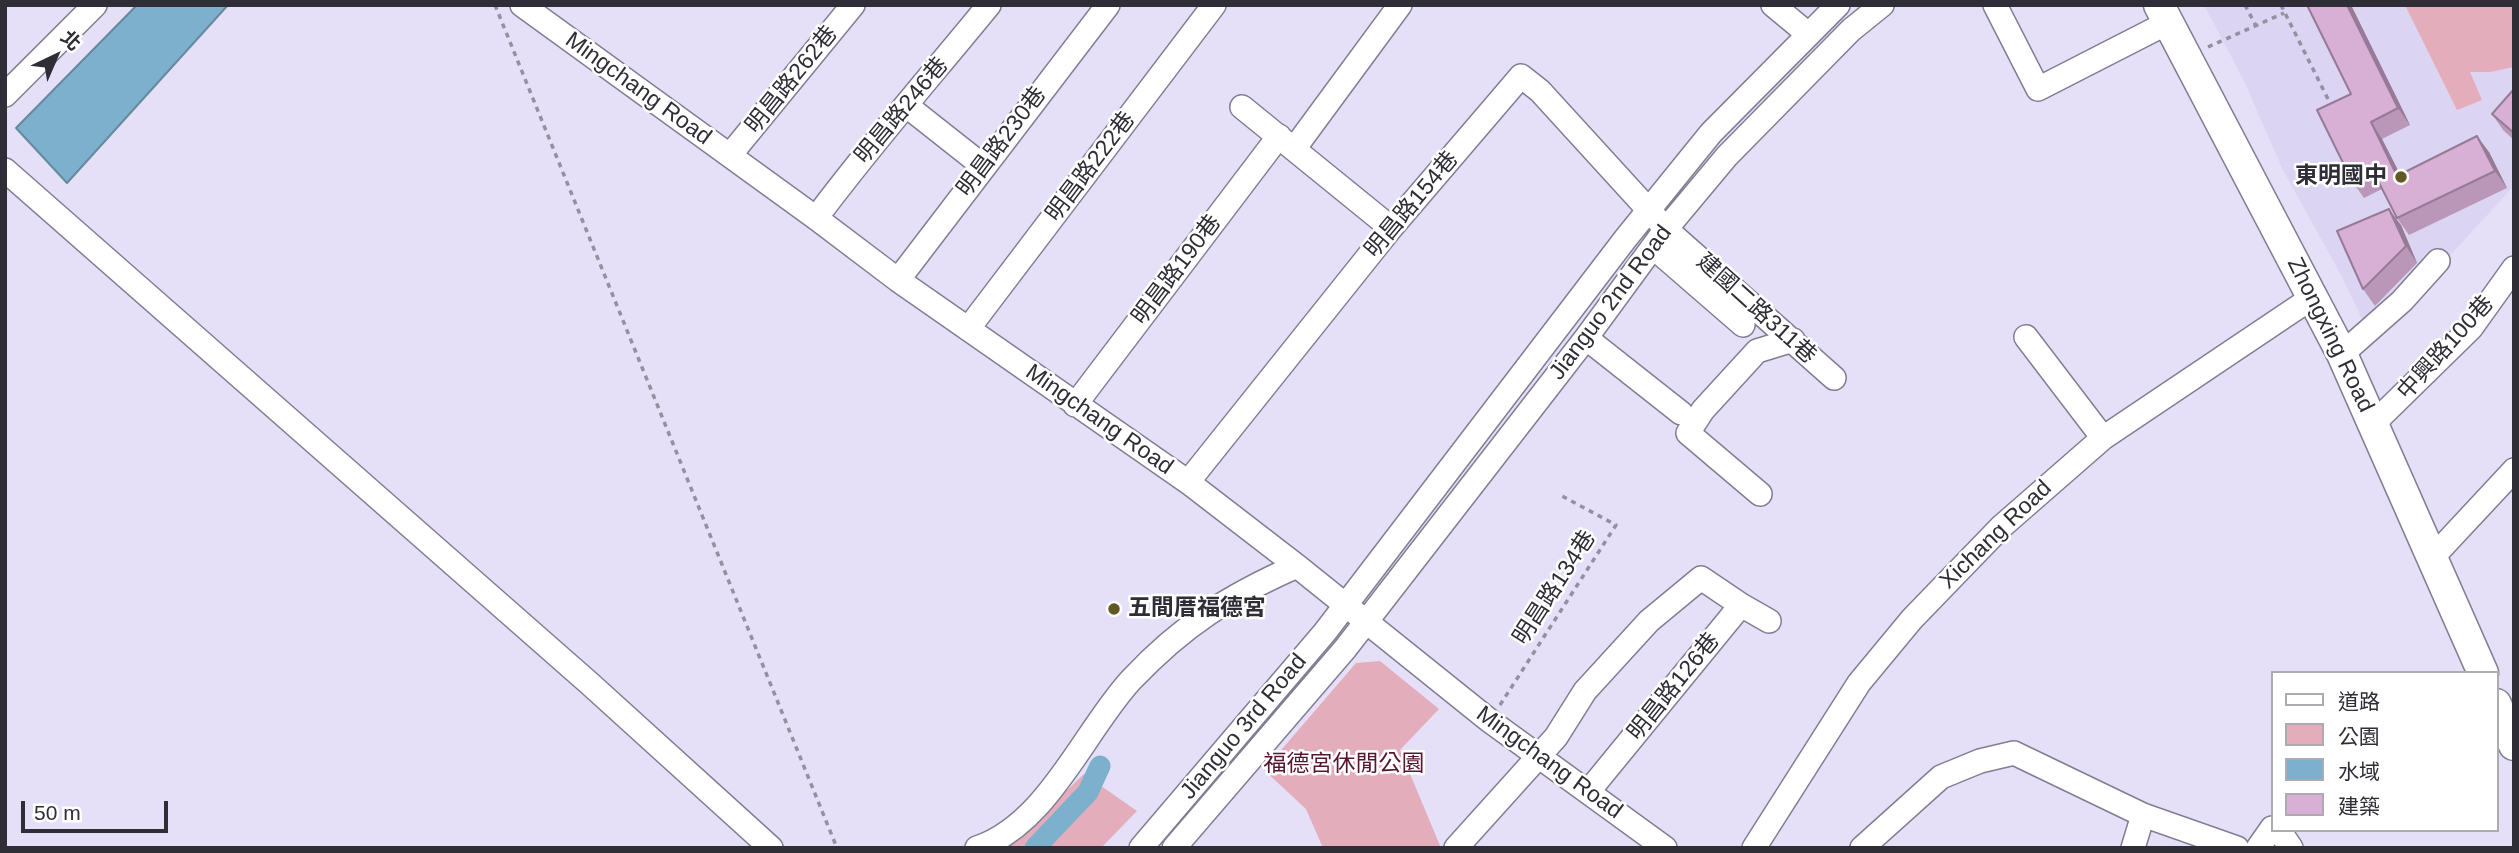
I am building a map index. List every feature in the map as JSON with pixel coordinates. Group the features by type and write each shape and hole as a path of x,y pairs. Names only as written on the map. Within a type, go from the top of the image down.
{"main road":[{"name":"Zhongxing Road","path":"2164,14 2342,354 2482,671"},
{"path":"2498,708 2514,744"}],"street":[{"path":"5,95 95,5"},
{"name":"Mingchang Road","path":"522,5 898,280 1188,482 1490,721 1665,848"},
{"name":"明昌路262巷","path":"730,155 853,5"},
{"name":"明昌路246巷","path":"816,218 860,159 989,5"},
{"name":"明昌路230巷","path":"898,280 1108,5"},
{"name":"明昌路222巷","path":"968,329 1214,5"},
{"name":"明昌路190巷","path":"1075,405 1401,5"},
{"path":"1773,5 1808,34"},
{"name":"Jianguo 2nd Road","path":"1346,606 1711,133 1838,5"},
{"name":"Jianguo 2nd Road","path":"1365,622 1586,338 1660,238 1727,156 1851,30 1882,5"},
{"path":"1995,5 2038,89 2164,14"},
{"name":"明昌路154巷","path":"1188,482 1391,228 1521,76 1540,91 1650,209"},
{"path":"907,106 983,166"},
{"path":"1242,107 1391,228"},
{"path":"5,170 578,674 771,848"},
{"name":"建國二路311巷","path":"1650,209 1660,238 1793,340 1834,378"},
{"path":"1660,238 1743,325"},
{"path":"2342,354 2402,301 2438,261"},
{"name":"中興路100巷","path":"2373,424 2471,328 2514,268"},
{"name":"Xichang Road","path":"1754,848 1859,683 1912,619 2001,527 2103,438 2313,297"},
{"path":"2025,337 2103,438"},
{"path":"1586,338 1681,413"},
{"path":"1760,494 1688,433 1703,410 1757,351 1793,340"},
{"path":"2432,558 2511,480"},
{"path":"977,848 993,843 1026,816 1056,784 1129,682 1168,643 1198,619 1247,588 1297,566"},
{"path":"1456,848 1556,737 1585,691 1612,661 1649,621 1701,578 1769,621"},
{"name":"明昌路126巷","path":"1588,792 1741,605"},
{"name":"Jianguo 3rd Road","path":"1141,848 1346,606"},
{"name":"Jianguo 3rd Road","path":"1174,848 1365,622"},
{"path":"1862,848 1941,777 1980,761 2014,753 2143,815 2237,848"},
{"path":"2133,848 2143,815"},
{"path":"2258,848 2270,831"},
{"path":"2280,832 2291,848"}],"path":[{"path":"495,5 837,848"},
{"path":"2245,5 2255,24"},
{"path":"2281,5 2334,111"},
{"path":"2188,57 2255,24 2285,13"},
{"name":"明昌路134巷","path":"1490,721 1616,525 1562,495"}],"shaded area":[{"name":"東明國中","path":"2204,5 2514,5 2514,186 2372,340 2342,277 2282,168 2245,83"}],"green space":[{"path":"2405,5 2514,5 2514,67 2490,72 2470,72 2482,100 2457,110"},
{"name":"福德宮休閒公園","path":"1380,661 1439,709 1400,750 1441,848 1323,848 1306,809 1264,770 1356,663"},
{"path":"1084,774 1137,811 1101,848 1007,848"}],"water":[{"path":"137,5 228,5 67,183 16,128"}],"building":[{"path":"2307,5 2347,5 2398,108 2371,122 2397,176 2477,136 2495,171 2397,218 2373,171 2352,181 2317,110 2351,94"},
{"path":"2514,89 2514,133 2492,114"},
{"path":"2389,209 2406,246 2363,289 2337,231"}],"waterway":[{"path":"1035,848 1088,792 1100,766"}],"place":[{"name":"東明國中","path":"2401,177"},
{"name":"五間厝福德宮","path":"1114,609"}]}
